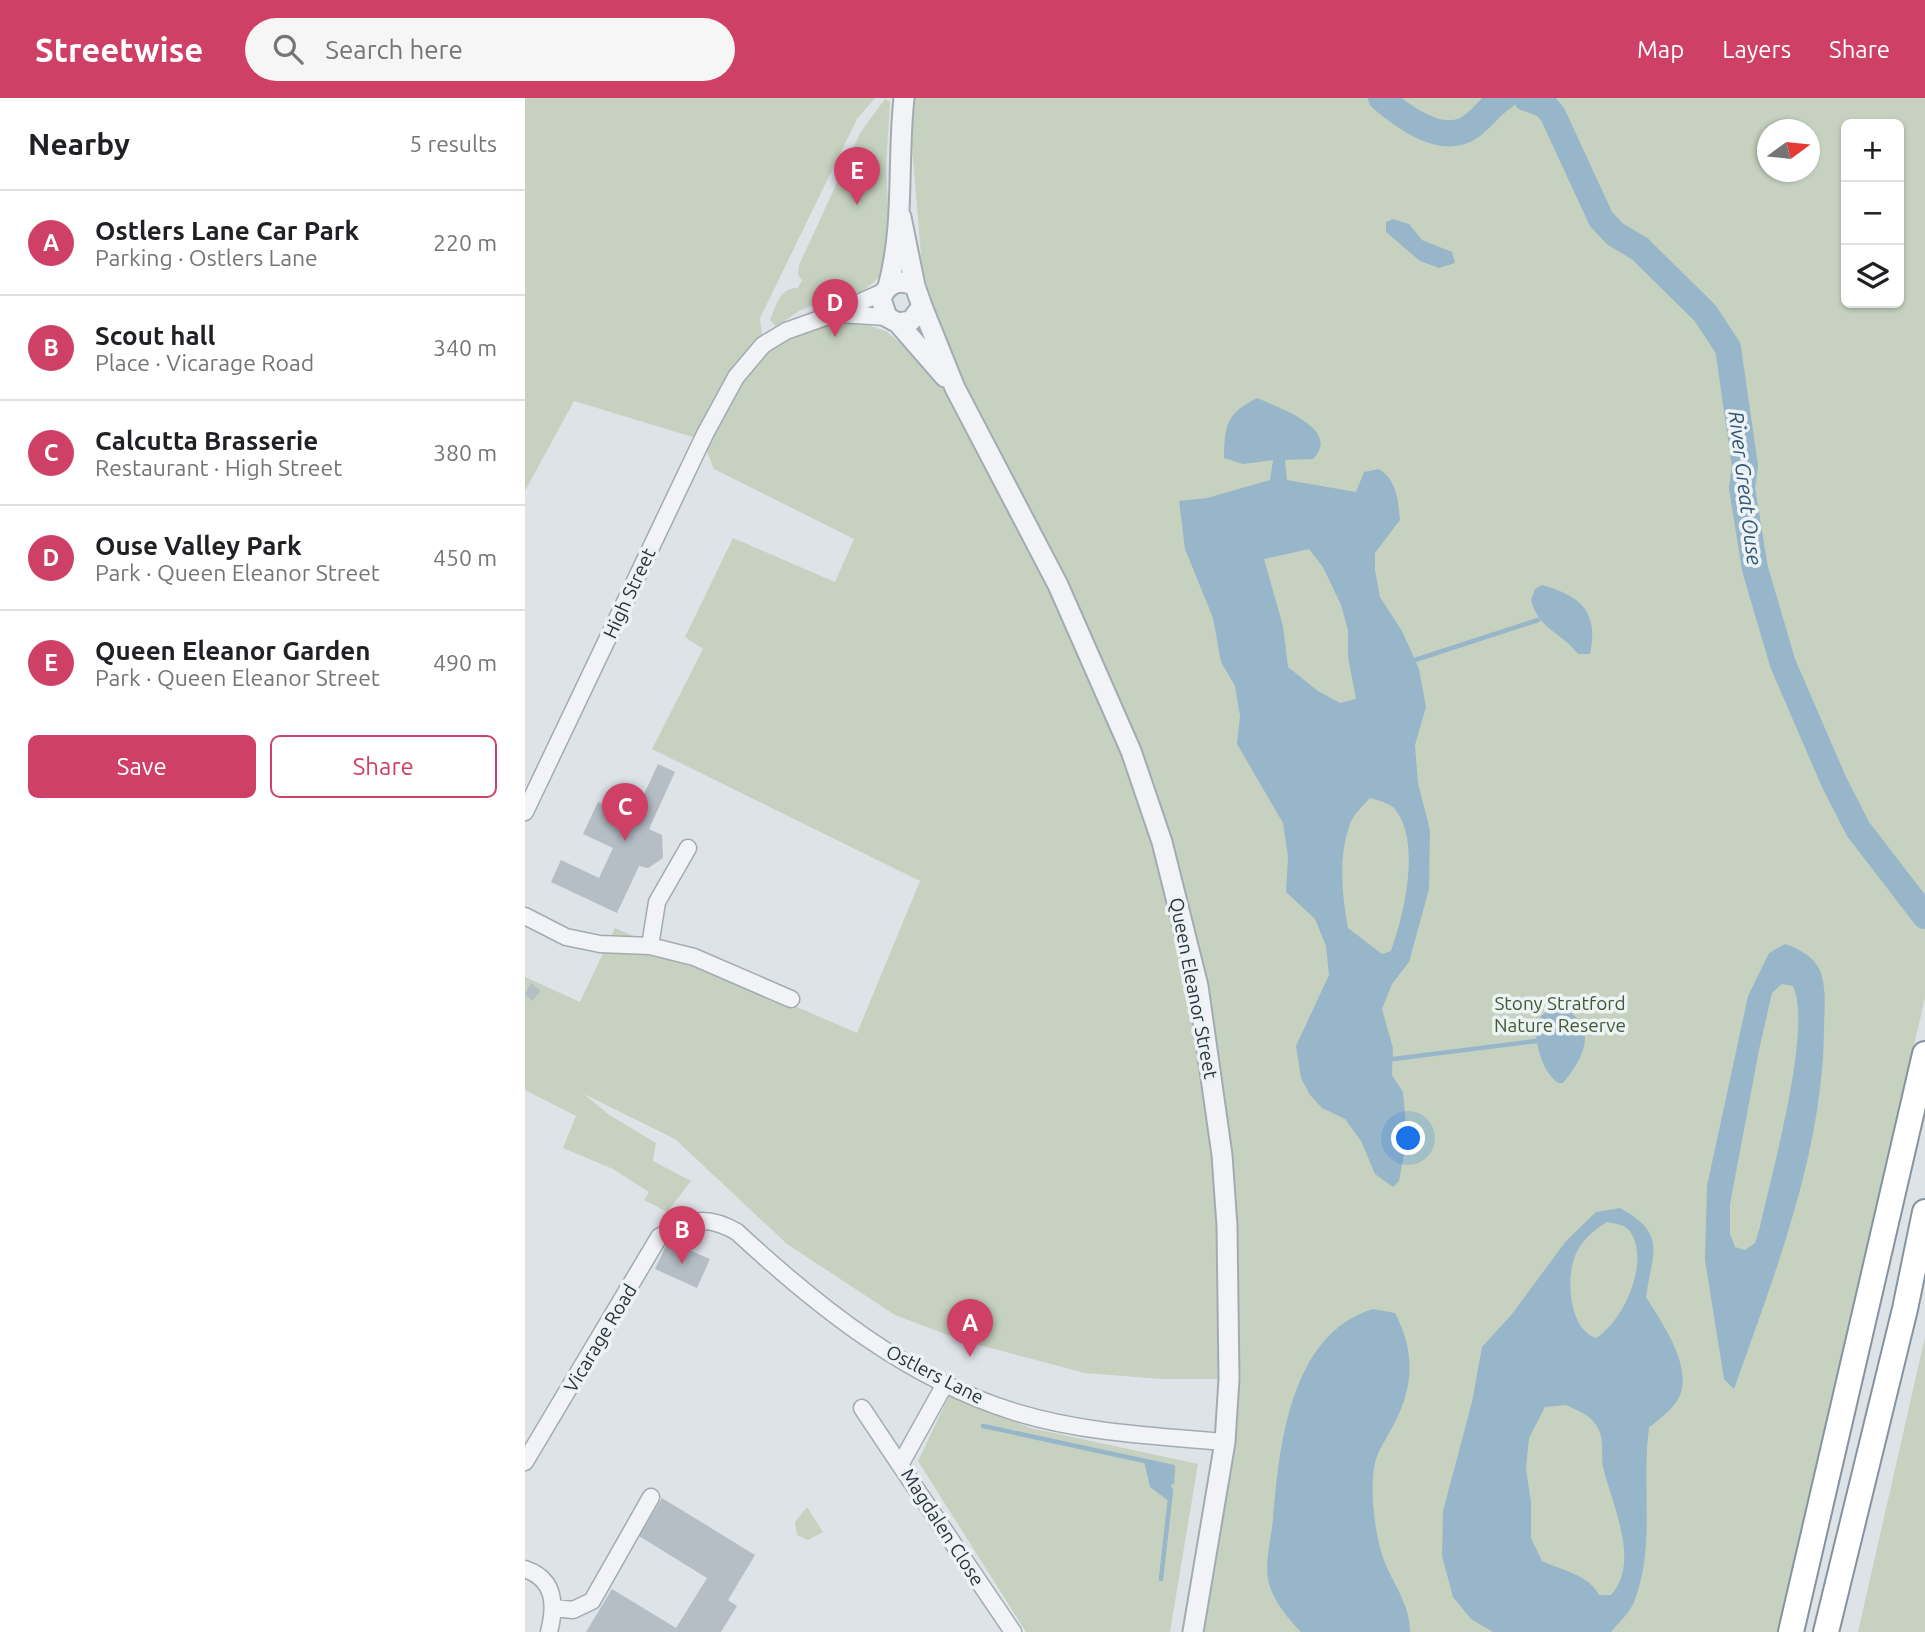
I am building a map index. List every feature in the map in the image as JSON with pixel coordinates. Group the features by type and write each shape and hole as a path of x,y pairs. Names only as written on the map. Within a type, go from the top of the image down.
{"highway":[{"path":"1791,1632 1869,1305 1925,1054"},
{"path":"1826,1632 1905,1309 1925,1212"}],"street":[{"path":"893,320 881,299 895,261 901,217 904,98"},
{"path":"834,314 893,320 916,317 922,306 915,286 901,217"},
{"path":"886,289 901,282 915,286"},
{"name":"High Street","path":"525,812 705,434 736,377 763,345 786,331 834,314 886,289"},
{"name":"Queen Eleanor Street","path":"922,306 955,388 1058,585 1126,740 1162,842 1184,927 1212,1072 1222,1155 1227,1226 1229,1378 1225,1442 1193,1632"},
{"name":"Queen Eleanor Street","path":"893,320 955,388"},
{"path":"650,946 657,902 688,848"},
{"path":"525,916 566,937 600,944 650,946 694,957 791,999"},
{"name":"Ostlers Lane","path":"684,1222 722,1223 737,1232 833,1313 894,1358 946,1384 1015,1412 1108,1432 1225,1442"},
{"name":"Vicarage Road","path":"525,1462 659,1237 684,1222"},
{"name":"Magdalen Close","path":"946,1384 900,1465 1013,1632"},
{"path":"862,1408 900,1465"},
{"path":"555,1608 573,1610 592,1601 651,1497"},
{"path":"525,1569 539,1574 551,1591 555,1608 549,1632"}],"green space":[{"name":"Stony Stratford Nature Reserve","path":"525,98 875,98 857,119 760,318 763,344 834,314 886,331 923,362 933,307 922,267 908,98 1925,98 1925,998 1777,1632 1193,1632 1229,1379 1161,1379 1085,1373 964,1341 895,1315 787,1244 675,1139 584,1094 608,1114 656,1143 653,1161 691,1181 667,1212 644,1200 649,1192 613,1169 563,1148 576,1116 525,1090 525,977 580,1002 615,928 857,1033 920,881 652,749 703,649 685,637 733,538 835,582 854,539 714,469 704,444 696,438 574,401 525,491"},
{"path":"885,99 890,102 886,169 890,240 884,273 863,291 825,300 799,311 776,327 770,320 777,303 787,291 798,288 802,280 798,275 799,265 860,133"},
{"path":"1925,1337 1925,1632 1858,1632"},
{"path":"949,1396 1031,1428 1198,1464 1170,1632 1026,1632 918,1461"},
{"path":"807,1507 823,1532 808,1540 797,1535 795,1522"}],"water":[{"path":"1393,219 1409,224 1422,240 1452,252 1455,263 1439,268 1420,261 1386,232 1386,222"},
{"path":"1257,398 1291,413 1314,429 1320,438 1320,448 1313,459 1285,460 1287,480 1356,492 1364,472 1379,469 1390,479 1397,498 1400,520 1375,553 1375,570 1380,597 1402,631 1419,669 1426,707 1415,745 1418,783 1430,830 1429,889 1409,962 1392,984 1382,1009 1393,1048 1392,1075 1403,1092 1407,1138 1399,1181 1393,1187 1375,1174 1361,1141 1345,1119 1322,1108 1310,1095 1301,1078 1296,1046 1329,975 1326,946 1315,919 1286,892 1288,857 1283,823 1237,744 1240,716 1235,686 1221,662 1213,618 1185,549 1179,501 1207,498 1270,480 1273,460 1243,464 1224,458 1229,421","holes":["1309,549 1323,567 1341,605 1348,630 1348,657 1356,699 1340,703 1318,691 1288,667 1283,626 1264,559","1370,798 1394,808 1402,822 1409,858 1405,898 1396,936 1391,951 1382,954 1348,928 1343,889 1346,837 1353,817"]},
{"path":"1542,585 1567,595 1584,608 1592,627 1590,654 1578,654 1539,618 1531,600 1535,589"},
{"path":"1785,944 1791,946 1811,958 1821,973 1825,1002 1821,1078 1815,1123 1794,1213 1734,1389 1724,1379 1705,1260 1707,1186 1748,996 1769,953","holes":["1782,984 1793,986 1798,1006 1798,1034 1788,1103 1760,1227 1755,1243 1745,1250 1735,1247 1730,1234 1730,1204 1772,993"]},
{"path":"1562,1008 1581,1023 1585,1042 1571,1073 1563,1083 1558,1083 1543,1063 1535,1022 1549,1009"},
{"path":"1620,1208 1635,1217 1651,1236 1653,1256 1646,1297 1673,1342 1683,1380 1676,1403 1649,1428 1645,1560 1641,1581 1632,1606 1611,1632 1493,1632 1471,1619 1453,1597 1442,1556 1443,1511 1472,1402 1482,1347 1512,1314 1566,1241 1596,1212","holes":["1607,1222 1629,1230 1636,1245 1637,1260 1631,1291 1624,1306 1616,1319 1596,1338 1580,1326 1572,1304 1570,1280 1579,1248 1592,1233","1566,1405 1589,1417 1601,1434 1603,1467 1622,1533 1624,1550 1620,1582 1611,1595 1599,1595 1582,1578 1542,1561 1531,1538 1531,1502 1526,1469 1529,1438 1545,1407"]},
{"path":"1373,1309 1395,1313 1402,1327 1409,1355 1405,1396 1401,1410 1376,1458 1373,1486 1374,1513 1381,1553 1405,1605 1410,1632 1301,1632 1276,1601 1267,1572 1285,1427 1306,1367 1323,1342 1345,1322"},
{"path":"1144,1461 1173,1467 1170,1502 1150,1487"}],"building":[{"path":"658,764 675,772 649,829 662,835 663,858 648,868 639,866 617,913 551,882 561,860 599,878 613,848 583,834 598,802 633,818"},
{"path":"531,983 541,991 532,1001 525,994"},
{"path":"668,1241 710,1259 697,1288 655,1269"},
{"path":"662,1498 755,1555 728,1600 737,1606 721,1632 586,1632 612,1589 676,1628 707,1578 639,1536"}],"waterway":[{"name":"River Great Ouse","path":"1381,98 1420,125 1443,133 1465,130 1503,98"},
{"name":"River Great Ouse","path":"1526,98 1545,105 1553,115 1601,219 1615,234 1640,249 1705,313 1728,348 1745,466 1742,488 1755,569 1783,664 1834,782 1858,829 1925,916"},
{"path":"1415,660 1538,620"},
{"path":"1393,1059 1536,1041"},
{"path":"983,1426 1173,1467 1172,1482"},
{"path":"1161,1579 1171,1490"}],"place":[{"name":"Queen Eleanor Garden","path":"857,205"},
{"name":"Ouse Valley Park","path":"835,337"},
{"name":"Calcutta Brasserie","path":"625,841"},
{"name":"Scout hall","path":"682,1264"},
{"name":"Ostlers Lane Car Park","path":"970,1357"}]}
